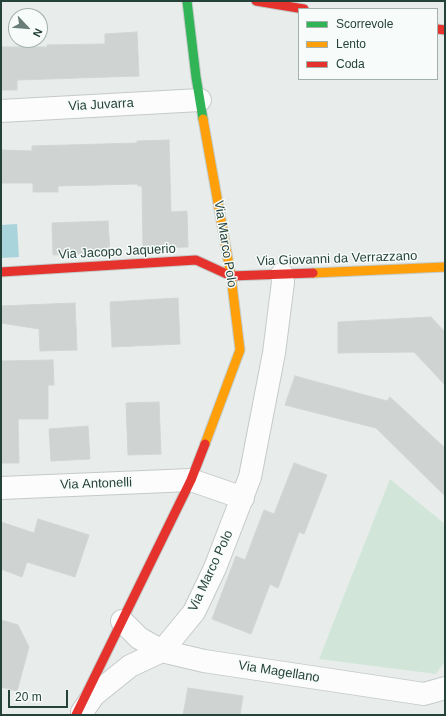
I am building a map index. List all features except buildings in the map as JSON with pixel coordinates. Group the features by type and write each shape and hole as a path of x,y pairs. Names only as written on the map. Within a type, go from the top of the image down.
{"street":[{"name":"Via Marco Polo","path":"76,715 191,480 240,350 231,276 196,77 187,1"},
{"path":"256,1 298,8"},
{"name":"Via Juvarra","path":"1,111 200,100"},
{"name":"Via Jacopo Jaquerio","path":"1,272 196,260 231,276"},
{"name":"Via Giovanni da Verrazzano","path":"231,276 445,267"},
{"name":"Via Marco Polo","path":"80,715 94,695 130,666 162,651 194,612 215,568 250,477 274,354 283,282 282,274"},
{"path":"191,480 243,498"},
{"name":"Via Antonelli","path":"1,488 191,480"},
{"name":"Via Magellano","path":"122,621 139,638 162,651 204,661 424,694 445,688"}],"green space":[{"path":"390,479 445,524 445,661 436,674 319,659"}],"water":[{"path":"17,224 19,257 1,258 1,225"}],"traffic: fast":[{"path":"187,1 196,77 203,119"}],"traffic: slow":[{"path":"203,119 231,276 240,350 205,444"},
{"path":"313,273 445,267"}],"traffic: jam":[{"path":"256,1 298,8"},
{"path":"438,29 445,30"},
{"path":"1,272 196,260 231,276 313,273"},
{"path":"76,715 191,480 205,444"}]}
